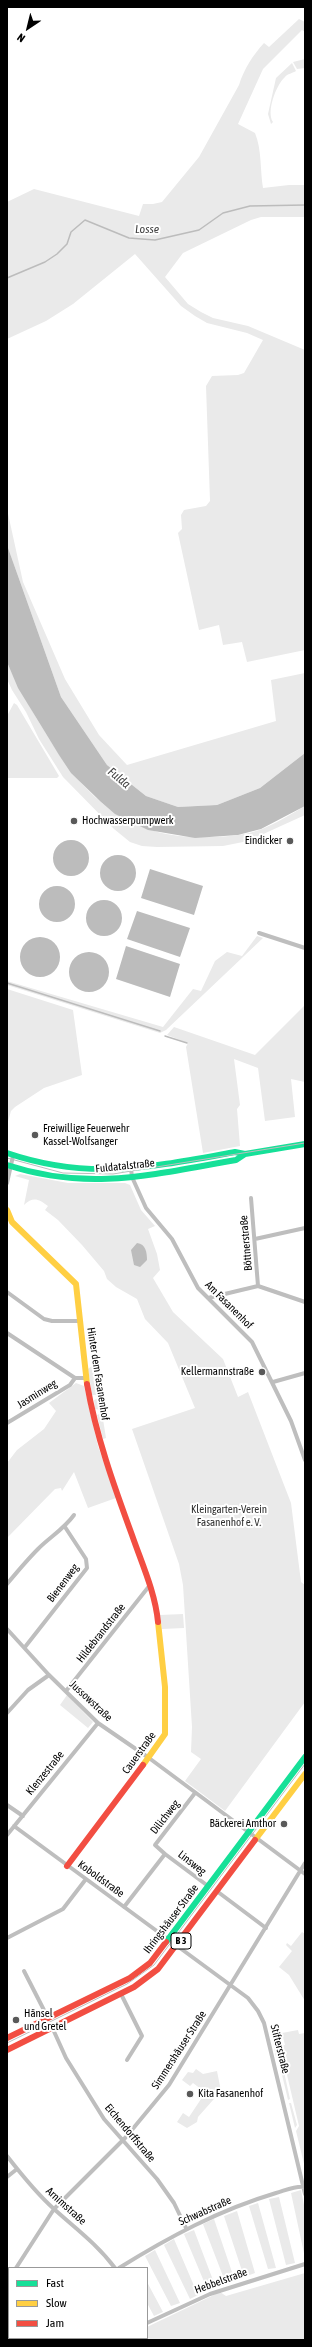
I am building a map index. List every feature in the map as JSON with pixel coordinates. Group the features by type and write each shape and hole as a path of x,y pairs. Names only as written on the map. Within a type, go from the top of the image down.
{"main road":[{"name":"Fuldatalstraße","path":"7,1153 13,1156 69,1168 88,1170 132,1169 235,1152 245,1154 305,1144"},
{"name":"Fuldatalstraße","path":"9,1165 44,1176 92,1180 132,1177 236,1160 245,1154"},
{"name":"Hinter dem Fasanenhof","path":"7,1210 12,1222 76,1284 86,1378 102,1448 150,1585"},
{"name":"Cauerstraße","path":"68,1866 149,1758 165,1734 165,1687 157,1611 150,1585"},
{"name":"Ihringshäuser Straße","path":"7,2038 140,1971 159,1953 305,1757"},
{"name":"Ihringshäuser Straße","path":"7,2050 121,1994 147,1979 177,1947 305,1774"}],"street":[{"path":"259,934 305,948"},
{"path":"7,1183 9,1165 13,1156"},
{"name":"Am Fasanenhof","path":"132,1169 132,1177 146,1208 172,1239 192,1278 208,1298 252,1342 291,1421 305,1460"},
{"name":"Böttnerstraße","path":"251,1198 258,1286"},
{"path":"255,1239 305,1228"},
{"name":"Böttnerstraße","path":"208,1298 258,1286 305,1302"},
{"path":"7,1292 44,1320 52,1322 79,1321"},
{"path":"7,1333 75,1378 86,1378"},
{"path":"273,1382 305,1373"},
{"name":"Jasminweg","path":"7,1423 63,1389 75,1378"},
{"path":"7,1584 38,1549 59,1529 65,1527 74,1515"},
{"name":"Bienenweg","path":"25,1647 87,1568 86,1559 65,1527"},
{"name":"Hildebrandstraße","path":"66,1691 150,1585"},
{"name":"Jussowstraße","path":"7,1629 49,1675 98,1723 149,1758 305,1874"},
{"path":"7,1714 28,1690 49,1675"},
{"name":"Klenzestraße","path":"7,1835 98,1723"},
{"name":"Dilichweg","path":"166,1854 155,1846 195,1793"},
{"path":"7,1805 22,1816"},
{"name":"Koboldstraße","path":"14,1826 177,1947"},
{"path":"124,1907 166,1854"},
{"name":"Linsweg","path":"166,1854 208,1886"},
{"name":"Simmershäuser Straße","path":"17,2267 54,2208 123,2140 175,2076 305,1863"},
{"path":"7,1938 63,1909 86,1879"},
{"path":"218,1892 266,1928"},
{"name":"Stifterstraße","path":"177,1947 248,1998 258,2011 264,2023 305,2194"},
{"path":"24,1971 48,2018"},
{"path":"121,1994 142,2036 127,2060"},
{"name":"Eichendorffstraße","path":"52,2027 66,2058 104,2119 157,2179 174,2203 186,2228"},
{"name":"Arnimstraße","path":"7,2156 17,2169 54,2208 90,2239 114,2267"},
{"path":"7,2177 17,2169"},
{"name":"Schwabstraße","path":"121,2267 186,2228 237,2206 304,2186"},
{"name":"Hebbelstraße","path":"148,2323 214,2292 305,2264"}],"green space":[{"path":"299,19 305,22 305,32 302,30 263,69 238,124 255,133 260,153 263,188 305,185 305,217 261,217 251,220 183,253 165,277 188,304 201,312 213,318 248,326 305,350 305,650 247,662 242,642 223,645 219,625 199,630 178,533 182,529 181,515 184,510 206,506 210,501 206,386 212,376 238,375 244,373 263,340 247,333 207,323 195,316 181,306 135,254 73,304 46,321 7,339 7,202 34,189 139,216 143,204 162,202 199,157 239,85 249,62 256,52 264,43 269,47"},
{"path":"305,59 305,68 297,69 293,62"},
{"path":"292,63 296,71 286,76 275,92 271,105 271,118 273,122 271,124 268,114 276,78"},
{"path":"7,509 23,582 65,679 99,735 127,765 276,721 271,680 305,673 305,753 260,788 217,805 178,807 146,796 107,765 61,697 7,545"},
{"path":"7,662 20,689 40,723 60,755 75,775 91,793 110,809 130,821 152,830 177,836 219,837 241,835 262,829 305,806 305,815 248,841 223,846 157,847 142,846 130,842 114,829 63,777 39,739 26,712 12,690 7,679"},
{"path":"14,703 17,705 59,776 57,778 7,778 7,716"},
{"path":"257,936 263,938 166,1030 160,1033 7,985 7,981 163,1027 193,989 201,991 215,961 227,952 242,956"},
{"path":"7,989 73,1010 82,1075 44,1088 15,1107 11,1111 7,1125"},
{"path":"305,1005 305,1082 291,1079 295,1117 265,1121 258,1068 234,1059 240,1105 237,1109 240,1146 203,1153 186,1047 188,1043 167,1035 174,1027 255,1055"},
{"name":"Kleingarten-Verein Fasanenhof e. V.","path":"20,1174 68,1183 125,1183 130,1185 141,1210 155,1226 148,1229 157,1254 160,1270 153,1278 173,1312 223,1359 238,1397 248,1392 291,1503 301,1582 305,1585 305,1702 225,1811 185,1781 201,1759 191,1752 192,1727 183,1585 179,1564 132,1429 195,1408 168,1343 145,1319 137,1299 116,1287 107,1279 104,1271 82,1245 58,1220 45,1210 48,1206 36,1200 30,1200 24,1205 29,1180 15,1176"},
{"path":"93,1365 99,1395 92,1395 88,1369"},
{"path":"76,1383 84,1386 98,1446 116,1498 88,1508 74,1472 62,1491 61,1488 55,1489 7,1538 7,1463 17,1450 44,1429 56,1411 49,1403"},
{"path":"99,1398 101,1410 95,1409 94,1400"},
{"path":"102,1413 106,1438 103,1439 97,1415"},
{"path":"183,1614 184,1628 162,1629 160,1615"},
{"path":"67,1695 93,1722 88,1728 60,1705"},
{"path":"302,1932 305,1934 305,2001 289,1975 279,1967 292,1951 286,1945 287,1943 291,1946"},
{"path":"298,2030 299,2034 305,2033 305,2168 296,2131 299,2126 284,2062 276,2057 274,2048 285,2045 282,2033"},
{"path":"279,2062 282,2063 290,2099 288,2100"},
{"path":"196,2069 203,2074 217,2071 221,2091 198,2117 197,2122 187,2128 177,2122 183,2113 189,2117 203,2096 201,2089 193,2083 190,2086 182,2080 188,2072 193,2073"},
{"path":"289,2103 291,2103 297,2125 295,2128"},
{"path":"301,2190 305,2210 305,2258 291,2193"},
{"path":"279,2197 295,2263 286,2265 269,2199"},
{"path":"258,2203 276,2268 268,2269 249,2206"},
{"path":"237,2211 255,2273 244,2277 224,2216"},
{"path":"214,2219 235,2281 226,2284 203,2224"},
{"path":"194,2230 216,2288 208,2291 184,2234"},
{"path":"174,2239 198,2295 190,2299 164,2245"},
{"path":"155,2250 180,2303 171,2306 145,2256"},
{"path":"305,2273 305,2340 121,2340 148,2339 148,2327 220,2292 226,2296"},
{"path":"148,2284 163,2312 154,2316 148,2305"}],"water":[{"name":"Fulda","path":"7,545 61,697 107,765 146,796 178,807 217,805 260,788 305,753 305,806 261,829 238,835 195,838 148,830 115,814 101,802 71,773 18,688 7,662"},
{"path":"75,840 84,845 88,851 88,865 84,871 75,876 67,876 58,871 54,865 53,854 58,845 64,841"},
{"path":"122,855 131,860 135,866 135,880 131,886 122,891 114,891 105,886 101,880 100,869 105,860 111,856"},
{"path":"150,869 203,886 194,915 141,898"},
{"path":"61,886 70,891 74,897 74,911 70,917 61,922 53,922 44,917 40,911 39,900 44,891 50,887"},
{"path":"108,900 117,905 121,911 121,925 117,931 108,936 100,936 91,931 87,925 86,914 91,905 97,901"},
{"path":"137,911 190,928 180,957 127,939"},
{"path":"40,937 48,939 54,943 58,949 60,957 58,965 54,971 48,975 40,977 32,975 26,971 22,965 20,957 22,949 26,943 32,939"},
{"path":"126,946 180,964 170,997 116,979"},
{"path":"93,952 100,955 106,961 109,972 108,980 100,989 93,992 85,992 78,989 70,980 69,968 72,961 81,953"},
{"path":"137,1243 144,1247 147,1255 147,1260 140,1267 134,1265 131,1250"}],"waterway":[{"name":"Losse","path":"7,278 45,262 57,254 67,244 71,232 85,220 129,238 155,240 199,230 223,213 250,206 305,205"},
{"path":"7,983 160,1031"},
{"path":"165,1036 187,1043"}],"tram line":[{"path":"7,1158 63,1173 113,1174 305,1143"},
{"path":"7,2043 127,1984 154,1965 305,1764"}],"traffic: fast":[{"path":"7,1165 37,1173 66,1178 122,1178 149,1175 236,1160 245,1154 305,1144"},
{"path":"7,1153 37,1162 66,1167 93,1169 121,1169 148,1166 235,1152 245,1154"},
{"path":"166,1942 305,1757"}],"traffic: slow":[{"path":"7,1210 12,1222 76,1284 87,1384"},
{"path":"143,1765 165,1734 165,1687 158,1622"},
{"path":"255,1840 305,1774"}],"traffic: jam":[{"path":"87,1384 100,1442 144,1567 154,1600 158,1622"},
{"path":"67,1866 143,1765"},
{"path":"7,2050 134,1987 158,1969 255,1840"},
{"path":"7,2038 130,1978 150,1963 166,1942"}],"place":[{"name":"Hochwasserpumpwerk","path":"74,821"},
{"name":"Eindicker","path":"290,841"},
{"name":"Freiwillige Feuerwehr Kassel-Wolfsanger","path":"35,1135"},
{"name":"Kellermannstraße","path":"262,1372"},
{"name":"Bäckerei Amthor","path":"284,1824"},
{"name":"Hänsel und Gretel","path":"16,2020"},
{"name":"Kita Fasanenhof","path":"190,2094"}]}
